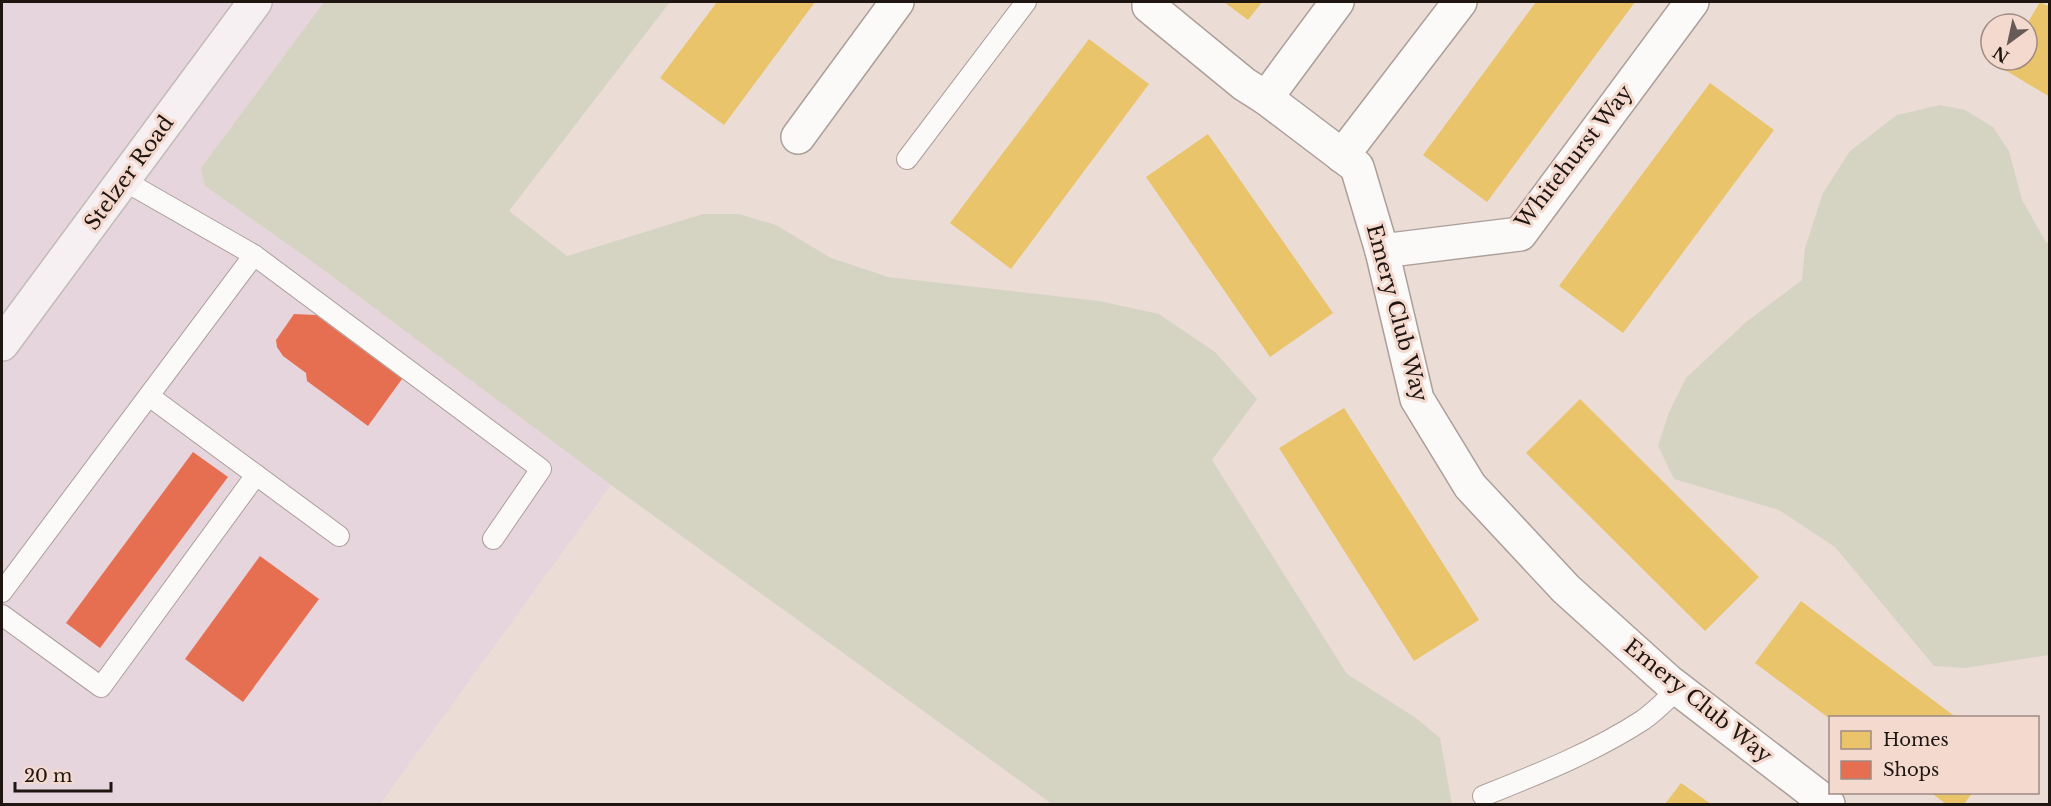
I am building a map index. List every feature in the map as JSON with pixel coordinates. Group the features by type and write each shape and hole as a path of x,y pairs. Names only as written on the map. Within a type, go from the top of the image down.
{"main road":[{"name":"Stelzer Road","path":"2,344 255,2"}],"street":[{"path":"798,136 897,2"},
{"name":"Emery Club Way","path":"1149,2 1149,6 1244,84 1357,167 1382,251 1417,399 1470,486 1566,589 1678,688 1828,804"},
{"path":"1266,98 1336,2"},
{"path":"1342,156 1460,2"},
{"name":"Whitehurst Way","path":"1382,251 1520,234 1692,2"}],"lane":[{"path":"907,159 1026,2"},
{"path":"123,180 254,255 541,469 493,539"},
{"path":"2,592 254,255"},
{"path":"149,396 339,536"},
{"path":"2,615 101,687 256,475"},
{"path":"1483,796 1560,765 1645,719 1678,688"}],"shaded area":[{"path":"2,2 324,2 201,168 205,186 317,265 611,485 380,804 2,804"}],"green space":[{"path":"324,2 670,2 509,211 567,256 703,214 739,214 776,225 831,258 888,277 1099,301 1159,314 1215,352 1257,399 1212,460 1347,674 1416,718 1440,738 1452,804 1052,804 611,485 317,265 205,186 201,168"},
{"path":"1940,105 1965,110 1993,127 2009,151 2022,200 2046,242 2050,244 2049,655 1965,668 1934,666 1835,547 1779,510 1674,479 1658,446 1669,412 1686,378 1746,322 1802,280 1805,248 1823,193 1850,151 1897,115"}],"building: Homes":[{"path":"717,2 815,2 724,125 660,78"},
{"path":"1224,2 1262,2 1248,20"},
{"path":"1536,2 1635,2 1487,202 1423,155"},
{"path":"2040,2 2050,7 2050,97 2008,72 2039,72 2039,12 2034,12"},
{"path":"1089,39 1149,84 1011,269 950,223"},
{"path":"1710,83 1774,130 1623,333 1559,286"},
{"path":"1208,134 1333,313 1270,357 1146,177"},
{"path":"1580,399 1759,577 1705,631 1526,453"},
{"path":"1344,408 1479,620 1414,661 1279,448"},
{"path":"1801,601 1954,716 1829,716 1829,718 1755,663"},
{"path":"1681,783 1711,804 1665,804"},
{"path":"1933,794 1972,794 1964,804 1946,804"}],"building: Shops":[{"path":"294,314 316,315 402,379 368,426 307,381 306,373 283,356 277,347 276,340"},
{"path":"193,452 228,477 100,648 66,623"},
{"path":"260,556 319,599 243,702 185,659"}]}
